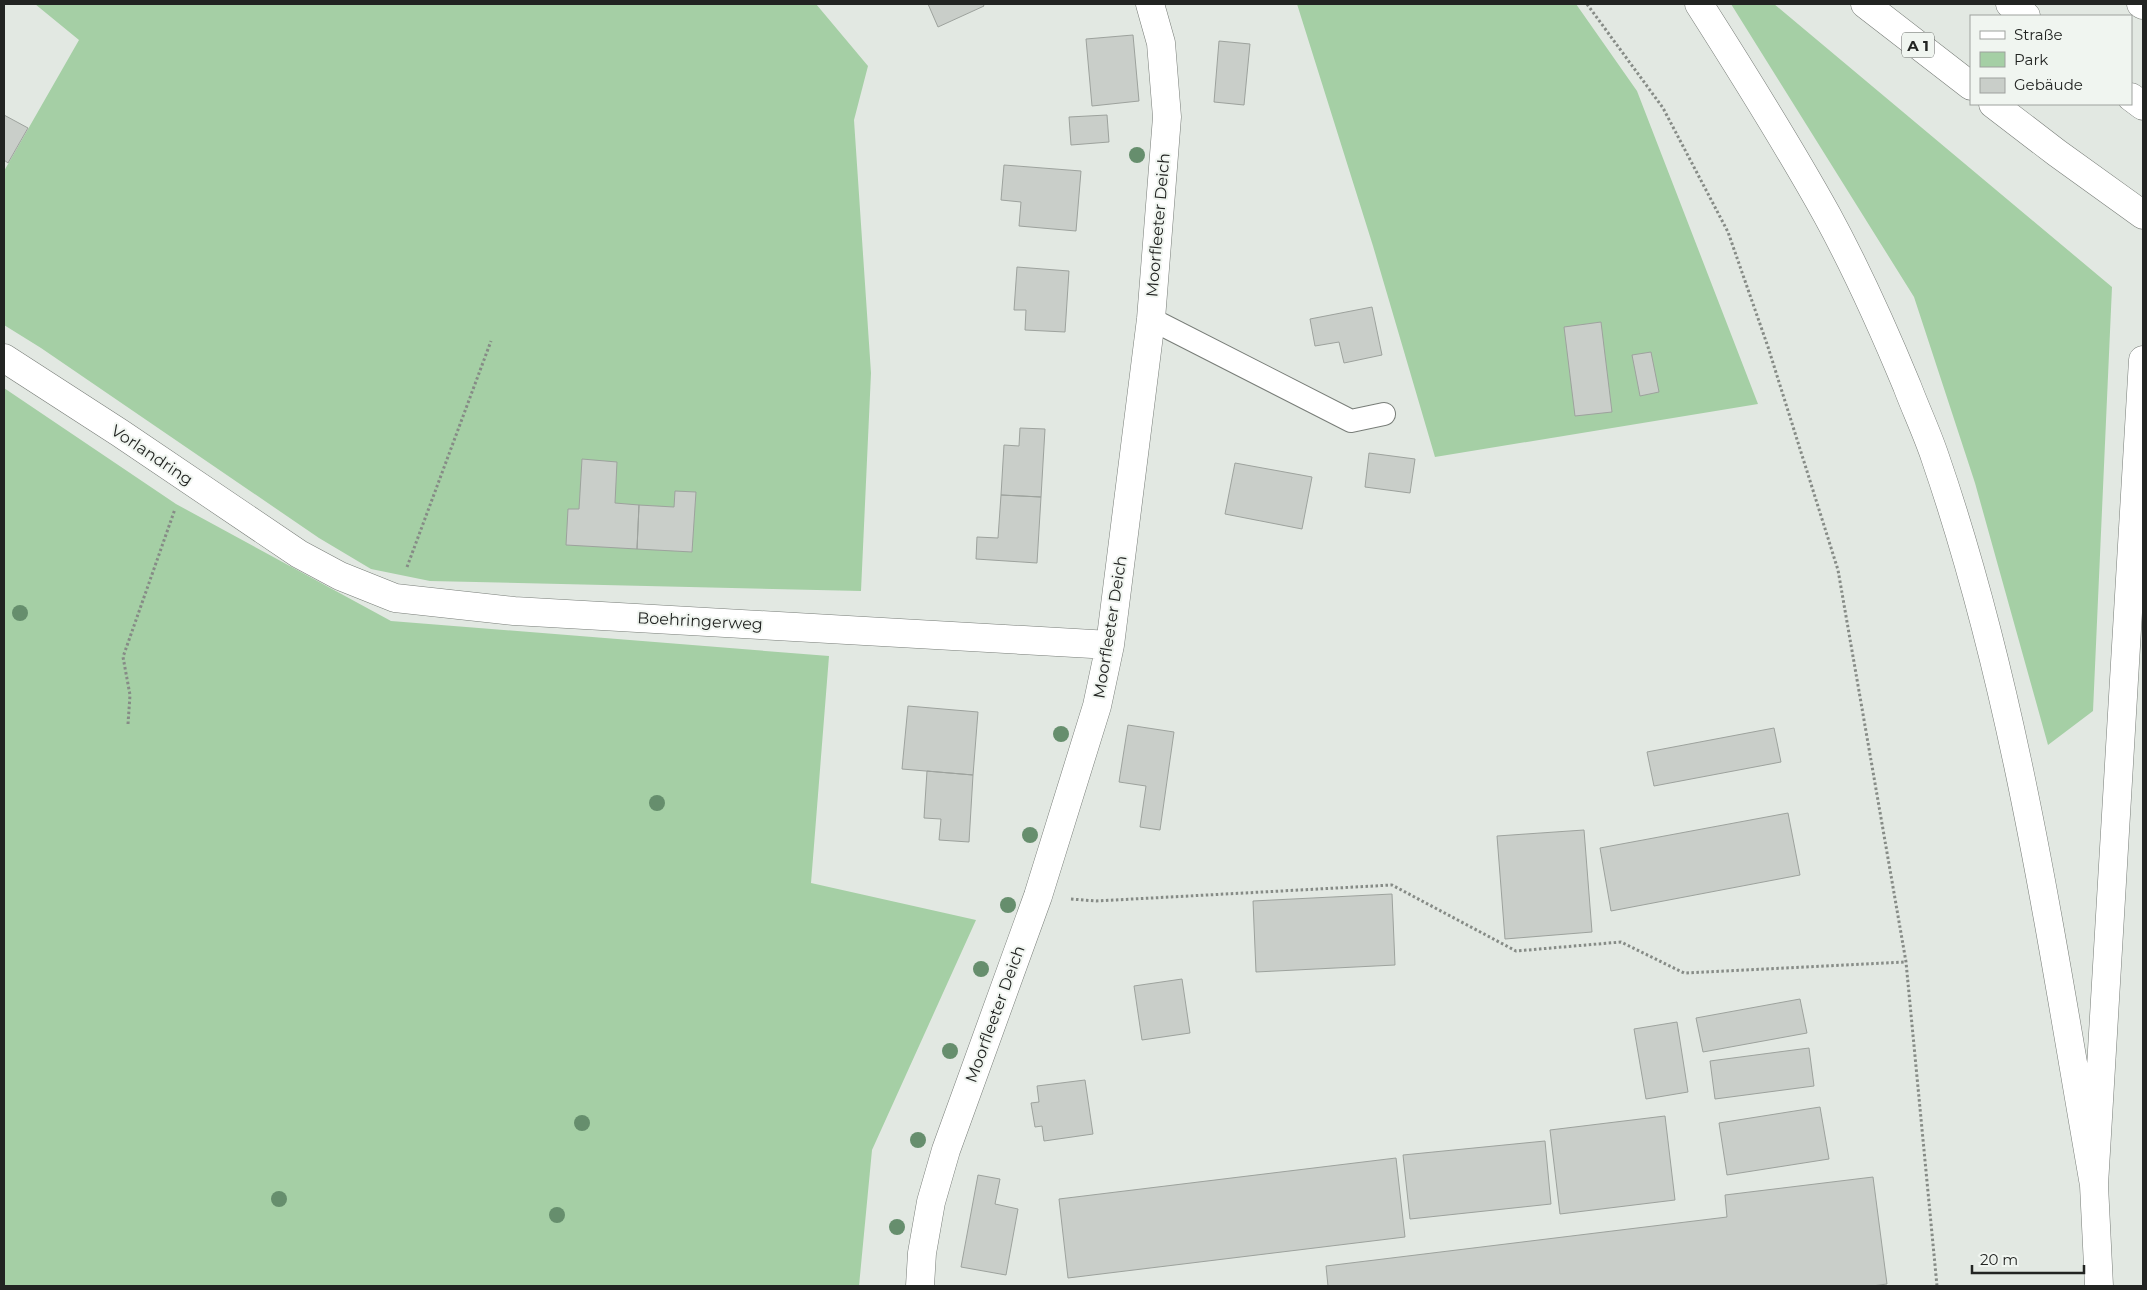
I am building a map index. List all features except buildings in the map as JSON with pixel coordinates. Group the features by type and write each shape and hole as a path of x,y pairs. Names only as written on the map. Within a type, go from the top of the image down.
{"main road":[{"name":"Moorfleeter Deich","path":"920,1286 922,1253 931,1202 946,1150 1038,896 1097,706 1110,645 1151,318 1167,117 1161,43 1150,4"},
{"path":"1699,4 1757,96 1828,216 1885,334 1935,455 1971,572 2004,695 2035,847 2094,1184"},
{"name":"A 1","path":"1865,4 1970,85"},
{"path":"2010,4 2025,15"},
{"path":"2132,98 2143,106"},
{"path":"1994,105 2143,215"},
{"name":"Vorlandring","path":"4,358 299,554"},
{"path":"2099,1286 2094,1184 2143,360"},
{"name":"Boehringerweg","path":"299,554 340,576 395,598 514,611 1110,645"}],"lane":[{"path":"1151,318 1351,421 1384,414"}],"path":[{"path":"1587,4 1663,108 1728,232 1768,347 1838,570 1906,962 1937,1286"},
{"path":"395,598 491,341"},
{"path":"128,724 130,695 123,657 187,478"},
{"path":"1038,896 1096,901 1392,885 1516,951 1621,942 1684,973 1906,962"}],"green space":[{"path":"35,4 816,4 868,66 854,120 871,373 861,591 430,581 371,569 319,538 41,348 4,325 4,171 79,40"},
{"path":"1297,4 1576,4 1637,91 1758,404 1435,457 1373,246"},
{"path":"1731,4 1774,4 2112,287 2093,711 2048,745 1975,483 1914,297"},
{"path":"4,388 176,504 391,621 829,656 811,883 976,920 872,1150 859,1286 4,1286"}]}
